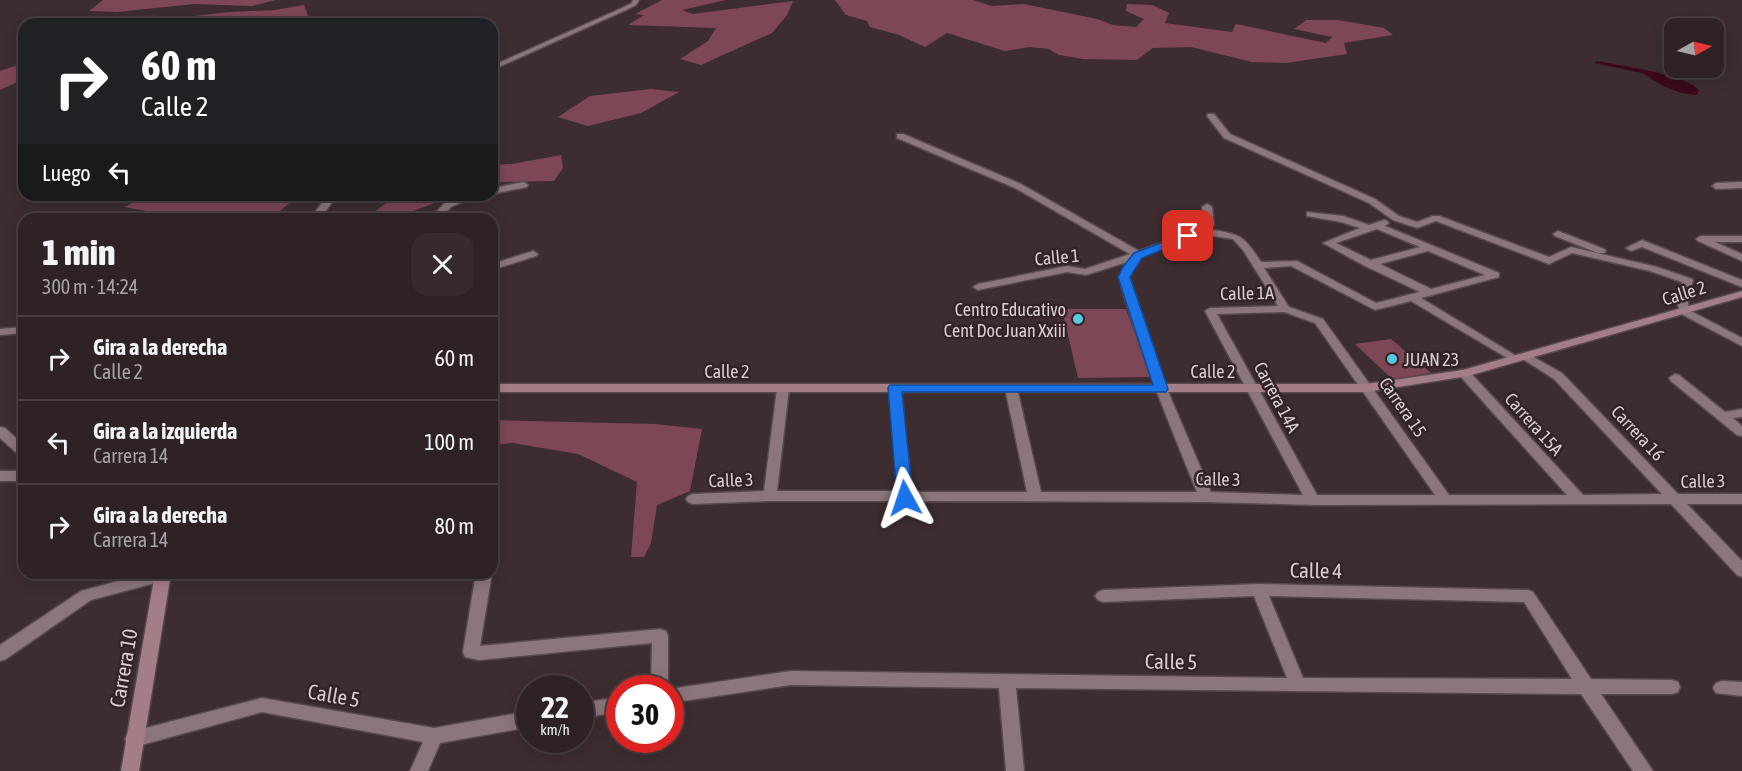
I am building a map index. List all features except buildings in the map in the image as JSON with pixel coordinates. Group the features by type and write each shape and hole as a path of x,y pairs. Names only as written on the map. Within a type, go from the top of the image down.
{"street":[{"path":"498,65 624,9 634,4 636,0"},
{"path":"1211,116 1227,136 1372,201 1396,218 1417,225 1436,218 1549,261 1571,250 1639,266 1688,281 1680,297 1680,303 1685,312 1742,343"},
{"path":"900,136 1018,186 1138,255 1128,267 1124,277 1161,389 1206,497"},
{"path":"498,190 524,185"},
{"path":"1716,186 1742,185"},
{"path":"440,213 448,205 458,201"},
{"path":"1200,231 1209,225 1207,207"},
{"path":"1258,265 1293,263 1375,307 1495,275 1375,227 1310,214"},
{"path":"1396,218 1328,243 1431,293"},
{"path":"1200,231 1236,237 1247,248 1285,309"},
{"name":"Calle 1","path":"978,288 1067,269 1086,272 1200,231"},
{"path":"1558,234 1639,266"},
{"path":"1742,239 1701,239 1742,258"},
{"path":"1631,248 1642,243 1742,284"},
{"path":"1369,264 1427,248"},
{"path":"498,265 533,254"},
{"name":"Calle 2","path":"498,388 1366,388 1464,373 1742,294"},
{"name":"Carrera 16","path":"1414,298 1519,358 1558,376 1742,571"},
{"name":"Calle 1A","path":"1210,311 1285,309"},
{"name":"Carrera 15","path":"1285,309 1318,321 1445,499"},
{"name":"Carrera 14A","path":"1210,311 1313,500"},
{"path":"0,332 18,330"},
{"name":"Carrera 15A","path":"1464,373 1578,498"},
{"path":"1675,378 1742,432"},
{"path":"895,388 905,498"},
{"path":"1011,388 1035,497"},
{"path":"770,496 783,389"},
{"path":"1725,417 1742,413"},
{"path":"0,430 18,446"},
{"path":"0,476 18,476"},
{"name":"Calle 3","path":"693,499 770,496 1206,497 1313,500 1742,499"},
{"path":"0,654 86,595 145,579"},
{"name":"Carrera 10","path":"130,771 162,579"},
{"path":"483,579 471,652 660,636 660,675"},
{"path":"1259,590 1298,685"},
{"name":"Calle 4","path":"1103,596 1259,590 1528,596 1584,685"},
{"name":"Calle 5","path":"684,694 791,678 1298,685 1672,687"},
{"path":"1007,681 1016,771"},
{"path":"1584,685 1644,771"},
{"path":"1722,688 1742,689"},
{"name":"Calle 5","path":"134,739 262,705 434,736 516,721"},
{"path":"419,771 434,736"}],"shaded area":[{"path":"103,0 276,0 252,6 194,4 117,12 89,11"},
{"path":"662,0 726,0 682,10 693,14 793,1 787,15 772,33 701,65 680,59 708,41 716,28 628,25 644,15 635,14"},
{"path":"835,0 973,0 991,6 1024,4 1097,19 1113,25 1136,27 1144,19 1126,11 1127,4 1152,5 1169,13 1165,23 1232,32 1236,24 1326,43 1332,37 1294,29 1306,20 1338,20 1384,28 1393,35 1344,43 1347,54 1286,63 1252,62 1191,47 1153,48 1137,60 1083,59 1059,55 1049,49 1030,47 1005,51 947,33 925,47 899,35 870,27 867,21 846,15"},
{"path":"304,5 309,18 177,18 229,12 275,10"},
{"path":"1597,61 1664,75 1664,78 1683,80 1699,91 1697,95 1681,93 1663,86 1642,73 1594,63"},
{"path":"18,65 18,82 0,90 0,71"},
{"path":"651,89 679,92 641,113 588,126 558,117 590,96"},
{"path":"561,155 563,168 554,181 498,183 498,165"},
{"path":"136,201 292,201 278,213 158,213 124,207"},
{"path":"389,201 440,201 408,213 373,213"},
{"path":"1062,309 1126,309 1150,377 1078,378"},
{"name":"JUAN 23","path":"1391,339 1431,373 1393,380 1355,344"},
{"path":"498,420 655,424 702,429 690,491 657,505 651,543 644,557 631,557 637,482 578,454 513,443 498,444"}],"place":[{"name":"Centro Educativo Cent Doc Juan Xxiii","path":"1078,319"},
{"name":"JUAN 23","path":"1392,359"}],"route":[{"path":"905,498 895,388 1161,389 1124,277 1128,267 1138,255 1188,236"}]}
